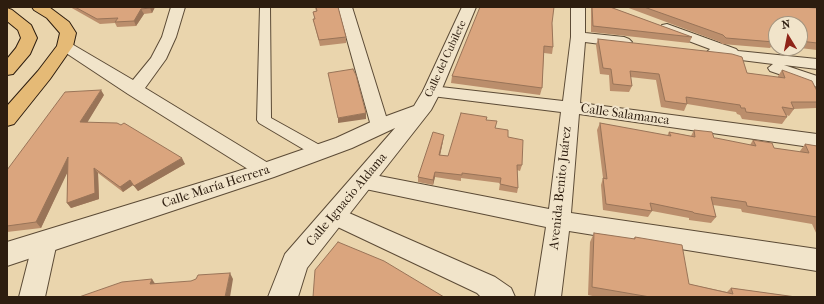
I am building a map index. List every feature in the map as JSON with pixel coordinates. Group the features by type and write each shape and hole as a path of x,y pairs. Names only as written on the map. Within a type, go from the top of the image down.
{"main road":[{"path":"7,118 44,75 66,46 68,33 63,25 52,15 39,7"},
{"path":"7,70 24,50 29,38 26,28 8,14"}],"street":[{"path":"134,90 158,59 169,37 178,7"},
{"path":"265,7 264,120 320,152"},
{"path":"345,7 380,126"},
{"name":"Calle del Cubilete","path":"426,101 469,7"},
{"name":"Avenida Benito Juárez","path":"548,297 559,220 578,37 578,7"},
{"path":"652,23 817,82"},
{"path":"578,37 639,44"},
{"path":"66,46 266,172"},
{"path":"684,50 817,64"},
{"name":"Calle María Herrera","path":"7,254 266,172 320,152 380,126 426,101"},
{"name":"Calle Salamanca","path":"426,101 570,107 817,141"},
{"name":"Calle Ignacio Aldama","path":"283,297 295,262 333,215 364,181 426,101"},
{"path":"364,181 559,220 817,260"},
{"path":"333,215 486,285 502,297"},
{"path":"32,297 45,242"}],"building":[{"path":"75,7 151,7 141,9 134,21 115,22 118,18 97,19"},
{"path":"316,7 338,7 346,37 319,40 313,19 315,19 313,12 317,11"},
{"path":"480,7 554,7 552,23 553,47 544,46 542,88 452,76"},
{"path":"592,7 610,7 692,37 593,26"},
{"path":"644,7 817,8 817,43 808,42 808,16 768,16 768,42 726,38 723,35"},
{"path":"598,39 732,54 742,57 747,73 785,78 782,70 812,81 817,91 817,102 791,102 794,109 782,107 787,117 746,112 745,108 741,108 740,105 686,97 687,104 665,101 659,74 630,71 632,86 613,84 611,69 603,68"},
{"path":"353,69 366,113 338,118 328,73"},
{"path":"101,90 80,122 117,123 121,125 124,123 182,158 134,186 130,180 120,187 94,168 95,193 67,203 68,157 36,222 7,226 7,170 65,92"},
{"path":"461,113 487,117 486,120 497,121 495,128 508,130 508,137 523,140 522,165 517,165 518,188 500,184 501,178 462,173 462,175 435,172 433,180 418,177 433,132 444,135 439,155 448,156"},
{"path":"600,123 671,136 669,132 695,137 694,130 712,132 714,138 756,146 753,140 772,143 774,148 809,153 805,144 817,146 817,217 747,206 746,202 711,197 716,217 650,203 652,211 606,204 603,178 607,179"},
{"path":"594,233 635,239 635,237 682,245 689,284 733,294 731,288 796,297 650,297 592,287"},
{"path":"338,242 384,261 444,297 313,297 315,270"},
{"path":"230,273 225,297 79,297 122,282 152,279 150,284 191,281 196,279 198,275"}]}
